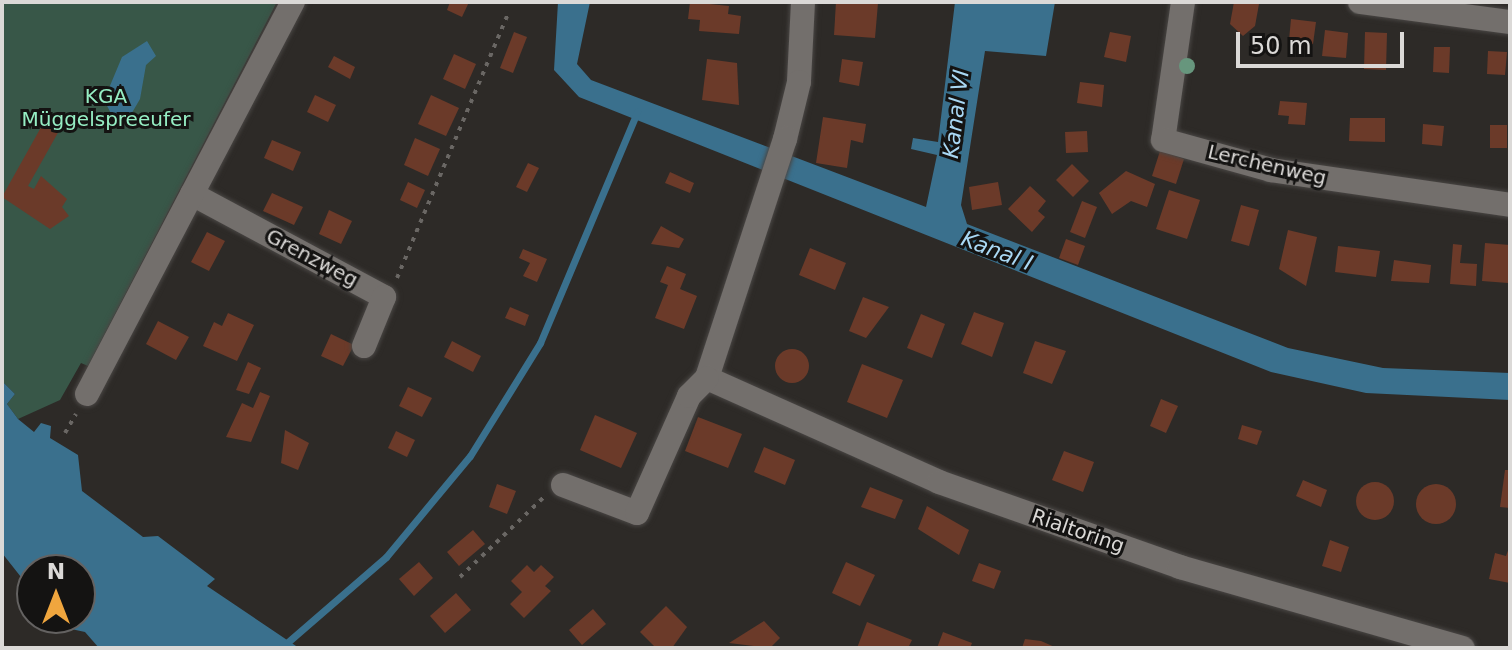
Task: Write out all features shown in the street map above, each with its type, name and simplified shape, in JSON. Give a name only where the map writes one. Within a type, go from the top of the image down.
[{"type":"street","points":[[84,399],[293,2]]},
{"type":"street","points":[[563,485],[637,513],[689,396],[707,378],[785,139],[799,82],[803,2]]},
{"type":"street","name":"Lerchenweg","points":[[1183,2],[1163,140],[1271,170],[1510,205]]},
{"type":"street","points":[[1360,2],[1510,22]]},
{"type":"street","name":"Grenzweg","points":[[192,194],[384,297]]},
{"type":"street","points":[[364,346],[384,297]]},
{"type":"street","name":"Rialtoring","points":[[707,378],[939,482],[1180,567],[1463,648]]},
{"type":"path","points":[[384,297],[459,125],[470,119],[508,14]]},
{"type":"path","points":[[65,433],[84,399]]},
{"type":"path","points":[[460,577],[563,485]]},
{"type":"green space","name":"KGA Müggelspreeufer","points":[[2,2],[277,2],[88,366],[81,363],[60,400],[18,419],[7,404],[15,394],[2,381]]},
{"type":"water","points":[[558,2],[590,2],[577,64],[591,80],[926,207],[937,155],[911,149],[913,138],[938,142],[955,2],[1055,2],[1046,56],[985,51],[961,205],[967,224],[1288,348],[1383,368],[1510,373],[1510,400],[1366,393],[1271,372],[579,97],[554,70]]},
{"type":"water","points":[[147,41],[156,56],[146,65],[140,99],[126,123],[117,125],[104,100],[122,57]]},
{"type":"water","points":[[2,381],[15,394],[7,404],[18,419],[34,432],[41,423],[51,426],[50,438],[78,455],[82,491],[143,537],[158,536],[215,579],[207,586],[299,648],[99,648],[87,634],[96,634],[96,554],[16,554],[16,571],[2,553]]},
{"type":"building","points":[[450,2],[469,2],[462,17],[447,10]]},
{"type":"building","points":[[690,2],[729,6],[728,14],[741,16],[739,34],[699,31],[700,20],[688,19]]},
{"type":"building","points":[[836,2],[878,3],[875,38],[834,35]]},
{"type":"building","points":[[1234,2],[1259,4],[1255,26],[1243,36],[1230,24]]},
{"type":"building","points":[[1291,19],[1316,22],[1313,44],[1289,40]]},
{"type":"building","points":[[1325,30],[1348,33],[1346,58],[1322,56]]},
{"type":"building","points":[[514,32],[527,37],[513,73],[500,68]]},
{"type":"building","points":[[1110,32],[1131,36],[1126,62],[1104,57]]},
{"type":"building","points":[[1365,32],[1387,33],[1386,70],[1364,69]]},
{"type":"building","points":[[1434,47],[1450,47],[1449,73],[1433,72]]},
{"type":"building","points":[[1488,51],[1507,52],[1505,75],[1487,74]]},
{"type":"building","points":[[454,54],[476,64],[465,89],[443,79]]},
{"type":"building","points":[[334,56],[355,67],[350,79],[328,67]]},
{"type":"building","points":[[707,59],[737,63],[739,105],[702,100]]},
{"type":"building","points":[[842,59],[863,62],[859,86],[839,82]]},
{"type":"building","points":[[1080,82],[1104,85],[1102,107],[1077,103]]},
{"type":"building","points":[[315,95],[336,105],[328,122],[307,112]]},
{"type":"building","points":[[431,95],[459,108],[446,136],[418,124]]},
{"type":"building","points":[[1280,101],[1307,103],[1305,125],[1288,124],[1289,116],[1278,115]]},
{"type":"building","points":[[49,113],[64,122],[28,186],[34,189],[41,176],[67,199],[62,207],[69,216],[50,229],[2,197]]},
{"type":"building","points":[[823,117],[866,124],[863,143],[851,140],[847,168],[816,163]]},
{"type":"building","points":[[1350,118],[1385,118],[1385,142],[1349,141]]},
{"type":"building","points":[[1423,124],[1444,126],[1442,146],[1422,144]]},
{"type":"building","points":[[1490,125],[1507,125],[1507,148],[1490,148]]},
{"type":"building","points":[[1087,131],[1088,152],[1066,153],[1065,132]]},
{"type":"building","points":[[415,138],[440,149],[428,176],[404,165]]},
{"type":"building","points":[[272,140],[301,152],[293,171],[264,158]]},
{"type":"building","points":[[1160,151],[1184,159],[1176,184],[1152,176]]},
{"type":"building","points":[[528,163],[539,168],[527,192],[516,187]]},
{"type":"building","points":[[1072,164],[1089,181],[1073,197],[1056,180]]},
{"type":"building","points":[[1126,171],[1155,184],[1147,207],[1131,201],[1112,214],[1099,193]]},
{"type":"building","points":[[670,172],[694,183],[690,193],[665,183]]},
{"type":"building","points":[[408,182],[425,190],[417,208],[400,200]]},
{"type":"building","points":[[998,182],[1002,205],[972,210],[969,187]]},
{"type":"building","points":[[1030,186],[1046,201],[1038,211],[1045,217],[1032,232],[1008,209]]},
{"type":"building","points":[[1169,190],[1200,200],[1187,239],[1156,229]]},
{"type":"building","points":[[272,193],[303,207],[294,225],[263,211]]},
{"type":"building","points":[[1082,201],[1097,207],[1085,238],[1070,232]]},
{"type":"building","points":[[1241,205],[1259,210],[1249,246],[1231,241]]},
{"type":"building","points":[[329,210],[352,221],[341,244],[319,234]]},
{"type":"building","points":[[661,226],[684,239],[679,248],[651,244]]},
{"type":"building","points":[[1288,230],[1317,237],[1306,286],[1279,269]]},
{"type":"building","points":[[207,232],[225,241],[209,271],[191,262]]},
{"type":"building","points":[[1066,239],[1085,246],[1078,265],[1059,258]]},
{"type":"building","points":[[1485,243],[1510,245],[1508,283],[1482,281]]},
{"type":"building","points":[[1453,244],[1462,245],[1460,263],[1477,264],[1476,286],[1450,284]]},
{"type":"building","points":[[1338,246],[1380,251],[1376,277],[1335,272]]},
{"type":"building","points":[[810,248],[846,263],[835,290],[799,275]]},
{"type":"building","points":[[523,249],[547,259],[537,282],[523,276],[530,263],[519,258]]},
{"type":"building","points":[[1394,260],[1431,265],[1429,283],[1391,281]]},
{"type":"building","points":[[667,266],[686,274],[680,289],[697,296],[684,329],[655,318],[668,285],[660,282]]},
{"type":"building","points":[[863,297],[889,307],[866,338],[849,331]]},
{"type":"building","points":[[510,307],[529,315],[525,326],[505,318]]},
{"type":"building","points":[[974,312],[1004,323],[992,357],[961,344]]},
{"type":"building","points":[[228,313],[254,325],[237,361],[203,346],[214,322],[222,326]]},
{"type":"building","points":[[921,314],[945,324],[932,358],[907,348]]},
{"type":"building","points":[[158,321],[189,337],[176,360],[146,344]]},
{"type":"building","points":[[331,334],[354,345],[343,366],[321,356]]},
{"type":"building","points":[[452,341],[481,356],[473,372],[444,357]]},
{"type":"building","points":[[1035,341],[1066,351],[1052,384],[1023,373]]},
{"type":"building","points":[[792,349],[804,354],[809,366],[804,378],[792,383],[780,378],[775,366],[780,354]]},
{"type":"building","points":[[248,362],[261,368],[249,394],[236,390]]},
{"type":"building","points":[[862,364],[903,380],[887,418],[847,402]]},
{"type":"building","points":[[408,387],[432,398],[422,417],[399,406]]},
{"type":"building","points":[[260,392],[270,396],[251,442],[226,437],[242,403],[253,408]]},
{"type":"building","points":[[1161,399],[1178,406],[1166,433],[1150,426]]},
{"type":"building","points":[[595,415],[637,433],[621,468],[580,450]]},
{"type":"building","points":[[698,417],[742,434],[728,468],[685,451]]},
{"type":"building","points":[[1242,425],[1262,431],[1257,445],[1238,439]]},
{"type":"building","points":[[285,430],[309,443],[298,470],[281,463]]},
{"type":"building","points":[[396,431],[415,440],[407,457],[388,448]]},
{"type":"building","points":[[764,447],[795,460],[785,485],[754,472]]},
{"type":"building","points":[[1064,451],[1094,462],[1083,492],[1052,480]]},
{"type":"building","points":[[1505,470],[1510,470],[1510,508],[1500,507]]},
{"type":"building","points":[[1303,480],[1327,490],[1321,507],[1296,496]]},
{"type":"building","points":[[1375,482],[1389,487],[1394,501],[1389,515],[1375,520],[1361,515],[1356,501],[1361,487]]},
{"type":"building","points":[[497,484],[516,491],[507,514],[489,507]]},
{"type":"building","points":[[1436,484],[1450,490],[1456,504],[1450,518],[1436,524],[1422,518],[1416,504],[1422,490]]},
{"type":"building","points":[[870,487],[903,500],[895,519],[861,507]]},
{"type":"building","points":[[927,506],[969,530],[959,555],[918,529]]},
{"type":"building","points":[[473,530],[485,544],[459,566],[447,552]]},
{"type":"building","points":[[1330,540],[1349,547],[1341,572],[1322,566]]},
{"type":"building","points":[[1510,545],[1510,583],[1489,579],[1495,553],[1506,556]]},
{"type":"building","points":[[419,562],[433,578],[414,596],[399,579]]},
{"type":"building","points":[[846,562],[875,575],[860,606],[832,593]]},
{"type":"building","points":[[979,563],[1001,571],[994,589],[972,581]]},
{"type":"building","points":[[527,565],[534,572],[541,565],[554,577],[545,586],[551,591],[524,618],[510,604],[522,592],[511,581]]},
{"type":"building","points":[[456,593],[471,610],[445,633],[430,616]]},
{"type":"building","points":[[666,606],[687,627],[672,648],[656,648],[640,632]]},
{"type":"building","points":[[593,609],[606,624],[582,645],[569,630]]},
{"type":"building","points":[[764,621],[780,638],[770,648],[729,643]]},
{"type":"building","points":[[867,622],[912,640],[908,648],[857,648]]},
{"type":"building","points":[[943,632],[972,643],[970,648],[937,648]]},
{"type":"building","points":[[1025,639],[1041,641],[1057,648],[1022,648]]},
{"type":"waterway","points":[[281,648],[386,557],[470,456],[540,343],[637,112]]},
{"type":"water label","name":"Kanal VI","points":[[956,114]]},
{"type":"water label","name":"Kanal I","points":[[997,251]]}]
